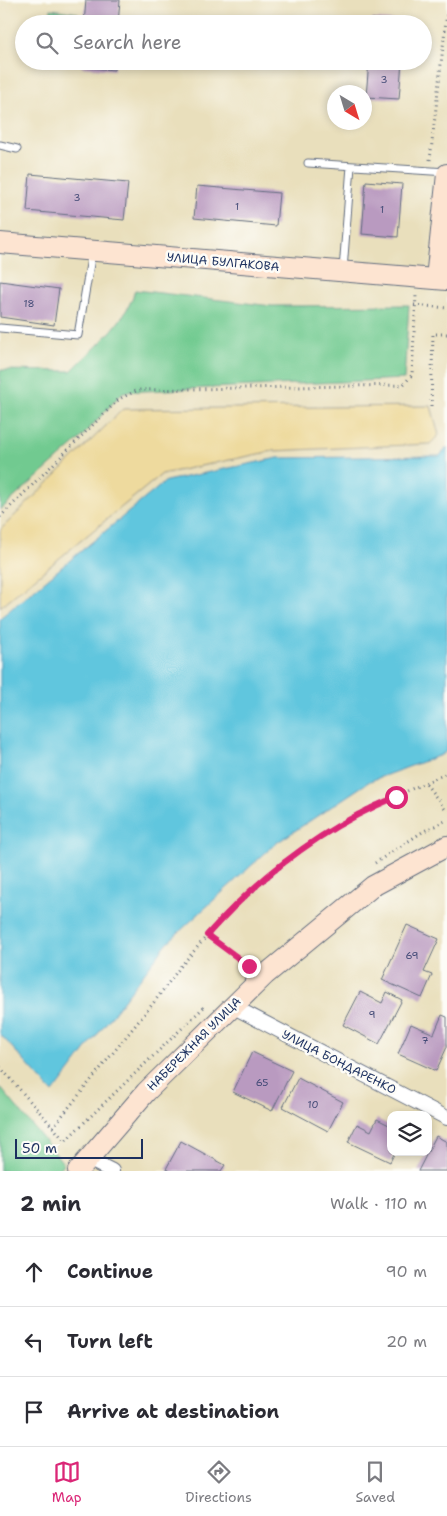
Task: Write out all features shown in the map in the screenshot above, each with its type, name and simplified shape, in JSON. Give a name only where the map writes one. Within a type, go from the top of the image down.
[{"type":"street","points":[[433,279],[441,172]]},
{"type":"street","name":"УЛИЦА БУЛГАКОВА","points":[[0,243],[433,279]]},
{"type":"street","name":"НАБЕРЕЖНАЯ УЛИЦА","points":[[83,1165],[146,1092],[265,975],[373,886],[447,846]]},
{"type":"street","name":"УЛИЦА БОНДАРЕНКО","points":[[232,1006],[447,1118]]},
{"type":"street","points":[[83,1165],[112,1171]]},
{"type":"lane","points":[[0,145],[17,150]]},
{"type":"lane","points":[[308,163],[441,172]]},
{"type":"lane","points":[[343,272],[351,166]]},
{"type":"lane","points":[[0,328],[78,335],[92,252]]},
{"type":"path","points":[[441,172],[447,12]]},
{"type":"path","points":[[0,517],[120,399],[138,390],[403,385],[412,375],[414,305],[433,279]]},
{"type":"path","points":[[414,305],[447,308]]},
{"type":"path","points":[[432,406],[433,334],[447,334]]},
{"type":"path","points":[[52,1127],[226,914],[300,850],[365,810],[447,773]]},
{"type":"path","points":[[426,784],[447,812]]},
{"type":"path","points":[[368,868],[416,836],[447,820]]},
{"type":"path","points":[[207,935],[249,966]]},
{"type":"path","points":[[243,971],[255,960]]},
{"type":"path","points":[[0,1067],[65,1141],[209,1002]]},
{"type":"green space","points":[[51,9],[78,13],[78,15],[51,15]]},
{"type":"green space","points":[[135,290],[272,306],[409,305],[404,379],[123,392],[77,442],[0,510],[0,370],[71,371],[117,324],[131,302]]},
{"type":"green space","points":[[0,1087],[64,1164],[58,1171],[0,1171]]},
{"type":"sand","points":[[431,406],[439,435],[430,444],[273,451],[162,474],[0,607],[0,530],[123,409]]},
{"type":"water","points":[[447,447],[447,751],[441,755],[370,781],[275,844],[167,943],[53,1093],[0,1034],[0,618],[166,481],[278,458],[440,456]]},
{"type":"building","points":[[86,0],[120,0],[119,15],[85,15]]},
{"type":"building","points":[[368,70],[401,70],[399,99],[372,97],[372,85],[367,85]]},
{"type":"building","points":[[30,174],[128,183],[124,220],[27,211]]},
{"type":"building","points":[[366,181],[402,184],[398,237],[362,234]]},
{"type":"building","points":[[197,186],[279,193],[276,226],[194,218]]},
{"type":"building","points":[[0,281],[59,289],[54,325],[0,317]]},
{"type":"building","points":[[407,925],[439,939],[424,972],[432,975],[422,998],[382,980]]},
{"type":"building","points":[[360,992],[382,1003],[387,992],[402,1000],[379,1044],[343,1025]]},
{"type":"building","points":[[442,1015],[447,1017],[447,1047],[436,1071],[398,1054],[411,1024],[434,1034]]},
{"type":"building","points":[[252,1052],[292,1071],[272,1111],[233,1092]]},
{"type":"building","points":[[298,1078],[343,1102],[328,1131],[283,1107]]},
{"type":"building","points":[[377,1119],[387,1124],[387,1156],[393,1156],[390,1162],[348,1142],[357,1124],[371,1131]]},
{"type":"building","points":[[436,1136],[447,1142],[447,1171],[418,1171],[426,1156],[432,1156],[432,1144]]},
{"type":"building","points":[[181,1141],[225,1165],[221,1171],[170,1171],[166,1169]]},
{"type":"route","points":[[249,966],[207,935],[226,914],[300,850],[365,810],[396,797]]}]
